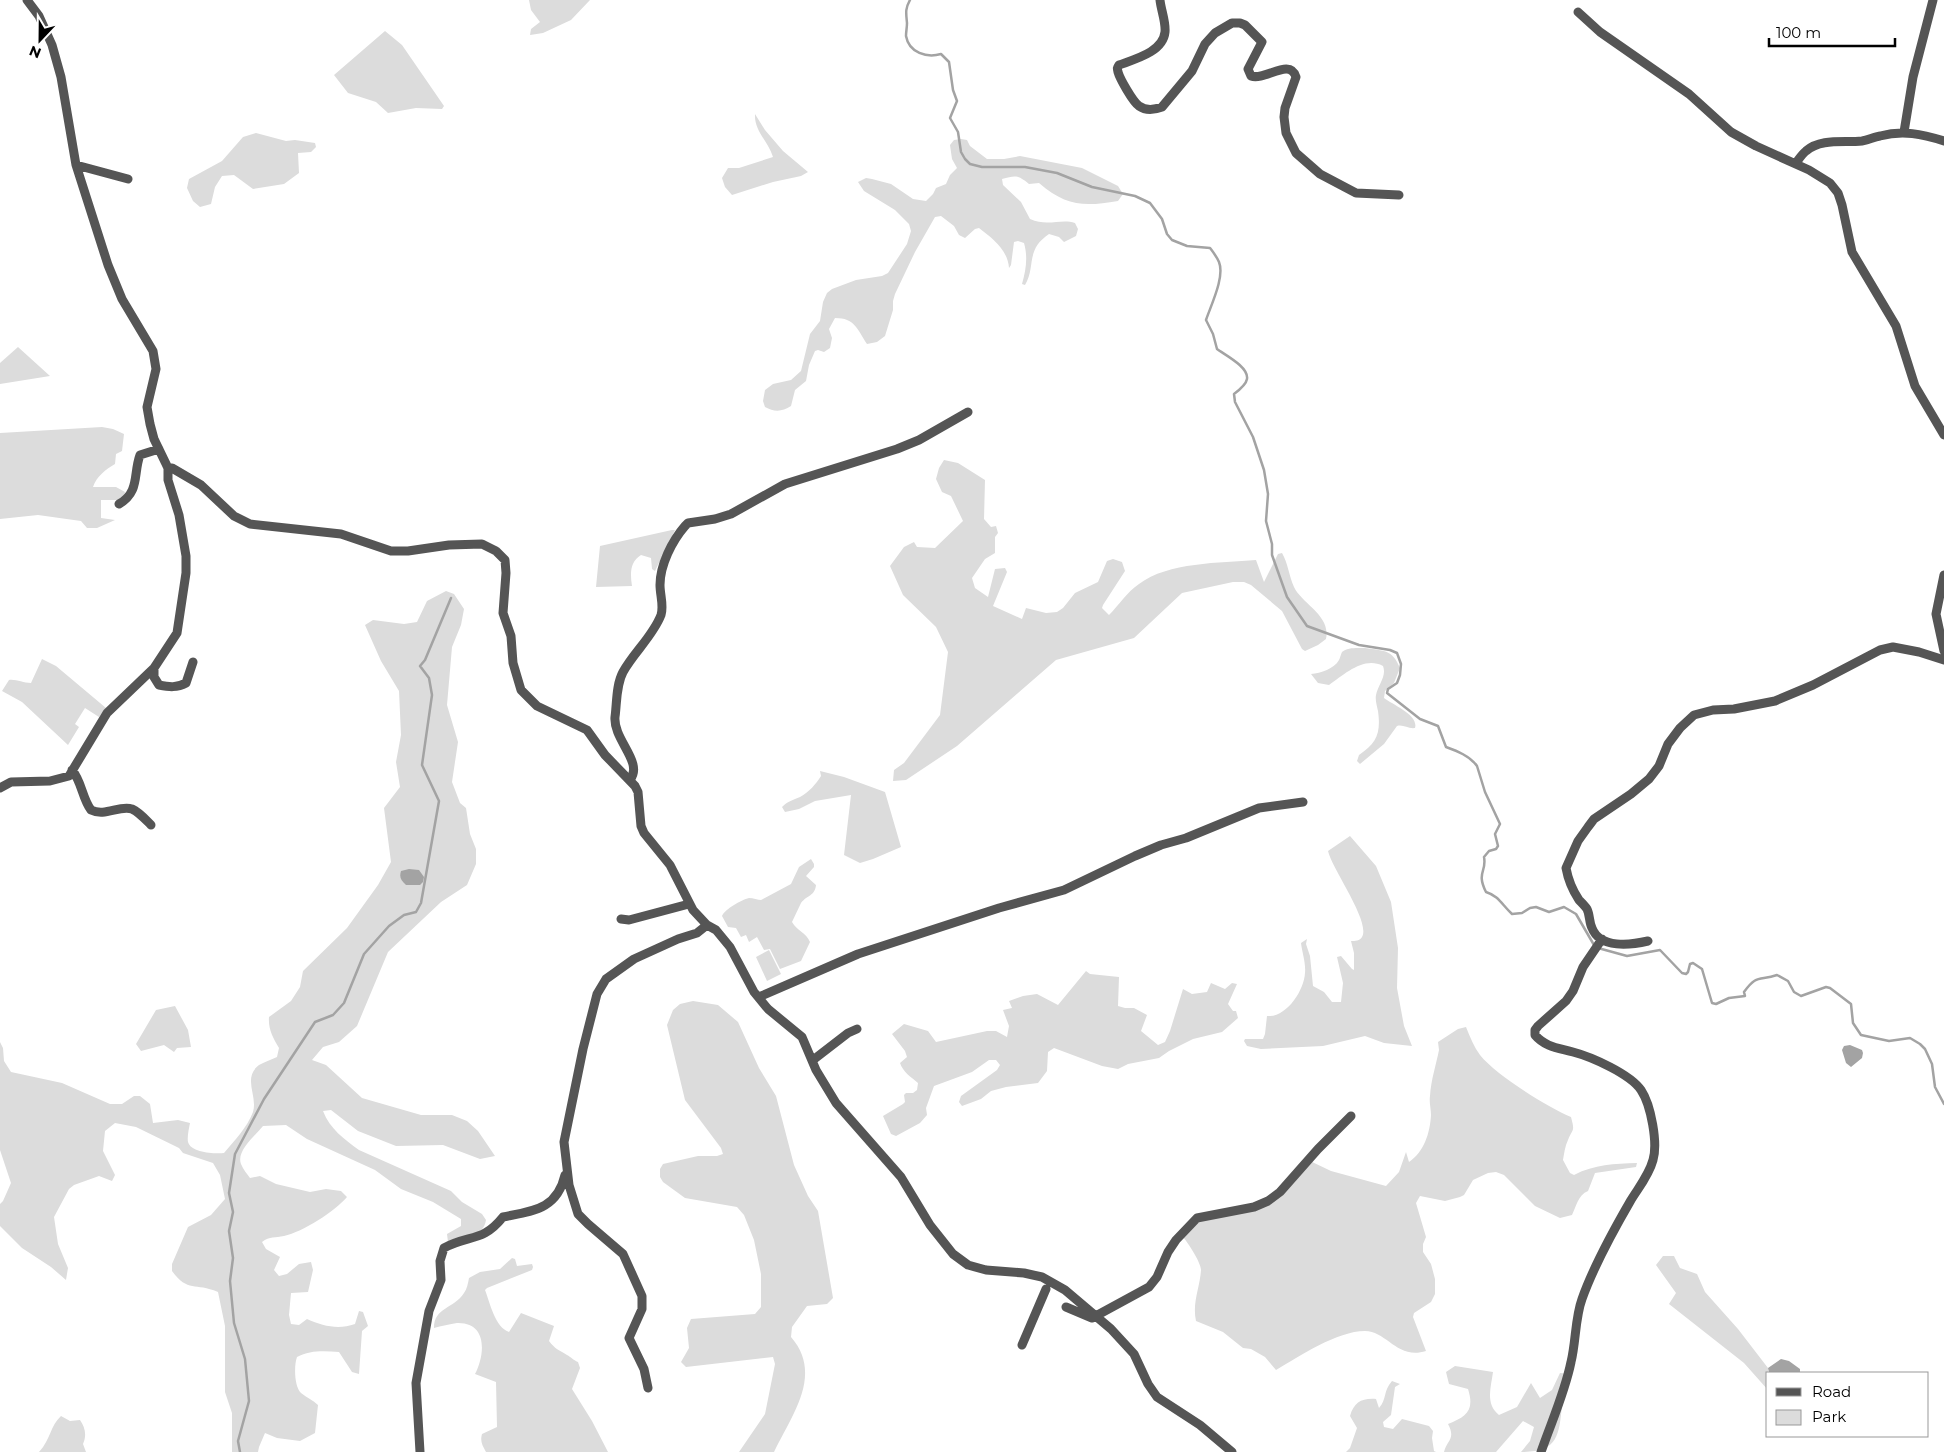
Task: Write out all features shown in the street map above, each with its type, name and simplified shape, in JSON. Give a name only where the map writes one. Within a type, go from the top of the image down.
[{"type":"street","points":[[0,788],[11,782],[60,779],[68,776],[107,713],[154,668],[177,633],[186,573],[186,556],[179,515],[168,480],[168,468],[150,424],[147,407],[156,369],[153,351],[122,299],[108,265],[76,165],[63,85],[57,61],[52,45],[38,16],[27,0]]},
{"type":"street","points":[[1160,0],[1165,32],[1159,46],[1119,65],[1117,71],[1137,104],[1148,109],[1162,107],[1192,71],[1205,44],[1210,38],[1232,23],[1240,23],[1245,25],[1262,42],[1249,64],[1248,71],[1252,76],[1259,78],[1286,68],[1291,69],[1295,74],[1296,77],[1285,108],[1284,125],[1289,141],[1300,158],[1331,181],[1356,193],[1399,194]]},
{"type":"street","points":[[1904,132],[1914,77],[1933,0]]},
{"type":"street","points":[[1578,12],[1600,32],[1689,94],[1731,132],[1756,146],[1796,163],[1830,183],[1838,193],[1846,219],[1852,252],[1896,326],[1915,386],[1944,435]]},
{"type":"street","points":[[1796,163],[1806,150],[1823,143],[1862,141],[1881,135],[1904,132],[1944,141]]},
{"type":"street","points":[[76,165],[128,179]]},
{"type":"street","points":[[630,780],[634,772],[632,758],[620,741],[615,726],[620,681],[630,661],[660,617],[662,612],[660,585],[664,564],[685,526],[688,523],[715,519],[731,514],[785,484],[897,449],[919,440],[968,412]]},
{"type":"street","points":[[119,504],[128,499],[132,493],[140,455],[159,449]]},
{"type":"street","points":[[168,468],[172,468],[201,486],[234,516],[250,524],[341,534],[391,551],[408,551],[449,545],[482,544],[496,550],[505,560],[503,613],[511,636],[512,663],[521,690],[536,706],[587,730],[605,755],[630,780],[638,792],[641,826],[644,833],[670,865],[689,904],[707,925],[716,930],[730,947],[768,1009],[802,1037],[836,1103],[901,1176],[930,1225],[960,1260],[986,1270],[1024,1273],[1042,1277],[1065,1290],[1097,1316],[1134,1354],[1148,1384],[1157,1397],[1200,1425],[1232,1452]]},
{"type":"street","points":[[1944,575],[1936,614],[1944,651]]},
{"type":"street","points":[[1598,945],[1588,910],[1578,899],[1570,882],[1566,868],[1567,863],[1578,841],[1594,819],[1631,794],[1649,778],[1659,766],[1668,744],[1688,719],[1694,715],[1713,710],[1734,709],[1775,701],[1813,685],[1880,650],[1893,647],[1919,652],[1944,660]]},
{"type":"street","points":[[154,668],[154,677],[159,685],[181,686],[186,683],[193,662]]},
{"type":"street","points":[[72,770],[79,780],[91,810],[103,813],[130,808],[151,825]]},
{"type":"street","points":[[759,997],[858,954],[999,908],[1064,890],[1161,845],[1186,838],[1259,808],[1302,802]]},
{"type":"street","points":[[621,919],[628,920],[689,904]]},
{"type":"street","points":[[648,1388],[644,1369],[629,1338],[642,1309],[642,1296],[623,1254],[578,1214],[569,1185],[564,1142],[583,1049],[600,988],[606,979],[634,959],[678,939],[697,933],[707,925]]},
{"type":"street","points":[[1598,945],[1648,941]]},
{"type":"street","points":[[1541,1452],[1571,1364],[1582,1300],[1612,1234],[1646,1177],[1654,1158],[1652,1121],[1646,1100],[1637,1085],[1615,1070],[1582,1055],[1548,1045],[1536,1035],[1535,1030],[1538,1026],[1570,996],[1583,967],[1598,945]]},
{"type":"street","points":[[813,1060],[848,1032],[857,1028]]},
{"type":"street","points":[[1066,1308],[1092,1318],[1149,1287],[1157,1277],[1168,1252],[1176,1240],[1197,1218],[1242,1211],[1268,1201],[1292,1180],[1318,1149],[1352,1116]]},
{"type":"street","points":[[420,1452],[416,1383],[429,1310],[441,1280],[439,1268],[444,1248],[485,1234],[492,1230],[503,1217],[530,1212],[549,1202],[562,1187],[567,1162]]},
{"type":"street","points":[[1022,1345],[1046,1289]]},
{"type":"green space","points":[[529,0],[590,0],[571,20],[543,33],[530,35],[531,29],[540,22],[531,10]]},
{"type":"green space","points":[[385,31],[402,45],[444,106],[442,109],[416,108],[388,113],[376,102],[348,93],[334,75]]},
{"type":"green space","points":[[755,114],[765,130],[783,151],[808,172],[801,176],[773,182],[732,195],[725,187],[722,178],[728,168],[739,168],[773,157],[759,131]]},
{"type":"green space","points":[[256,133],[286,141],[295,140],[315,143],[316,147],[311,152],[298,153],[299,173],[284,184],[253,189],[234,175],[222,176],[215,187],[211,204],[200,207],[193,201],[187,188],[189,179],[222,161],[243,137]]},
{"type":"green space","points":[[954,140],[967,140],[970,146],[987,159],[1004,159],[1020,156],[1082,168],[1118,186],[1123,194],[1118,201],[1095,204],[1076,203],[1058,196],[1039,183],[1029,184],[1017,177],[1002,179],[1003,185],[1021,202],[1030,219],[1043,222],[1065,221],[1075,223],[1078,229],[1076,236],[1064,242],[1059,237],[1049,234],[1042,240],[1034,252],[1025,285],[1022,284],[1026,264],[1024,243],[1014,242],[1009,268],[1006,256],[1002,250],[994,240],[979,228],[975,229],[965,238],[959,235],[954,226],[941,216],[935,217],[915,252],[895,294],[893,310],[885,336],[877,342],[867,344],[855,325],[847,320],[835,318],[829,329],[832,338],[830,348],[824,352],[815,351],[809,365],[806,381],[795,390],[791,406],[778,411],[765,407],[763,401],[765,390],[773,384],[791,380],[801,371],[810,334],[820,321],[823,302],[827,293],[832,289],[856,280],[882,276],[888,273],[907,244],[911,231],[909,224],[895,210],[864,191],[858,182],[866,178],[891,184],[913,199],[926,201],[936,188],[946,184],[950,175],[957,168],[952,159],[950,145]]},
{"type":"green space","points":[[18,347],[50,376],[0,384],[0,363]]},
{"type":"green space","points":[[102,427],[124,434],[122,451],[116,454],[115,464],[102,474],[93,487],[116,487],[125,492],[123,498],[119,500],[101,500],[101,518],[115,520],[97,528],[87,528],[81,521],[38,515],[0,519],[0,433]]},
{"type":"green space","points":[[944,460],[958,463],[985,480],[984,519],[991,527],[996,526],[998,533],[995,537],[995,553],[985,559],[972,578],[975,588],[988,597],[995,569],[1005,568],[1007,572],[993,606],[1022,619],[1026,608],[1046,613],[1057,612],[1063,608],[1075,593],[1098,582],[1107,561],[1113,559],[1122,562],[1125,571],[1103,605],[1102,608],[1109,615],[1135,587],[1164,571],[1211,563],[1256,560],[1264,582],[1278,554],[1282,553],[1294,587],[1324,623],[1326,639],[1305,651],[1302,649],[1282,611],[1251,585],[1244,582],[1233,582],[1182,593],[1134,638],[1056,660],[957,746],[906,780],[893,781],[894,770],[904,763],[940,715],[948,652],[936,627],[903,595],[890,566],[904,547],[914,542],[917,547],[935,548],[963,521],[951,496],[942,492],[936,479],[939,468]]},
{"type":"green space","points":[[675,530],[655,571],[652,569],[651,558],[641,555],[633,564],[632,586],[596,587],[600,546]]},
{"type":"green space","points":[[446,591],[454,594],[464,609],[461,625],[452,647],[447,705],[458,742],[452,782],[460,803],[466,808],[470,834],[476,849],[476,864],[467,885],[441,902],[388,952],[357,1026],[339,1042],[323,1047],[312,1060],[326,1065],[362,1098],[421,1115],[452,1115],[467,1121],[478,1131],[495,1156],[480,1159],[443,1145],[396,1146],[358,1131],[331,1110],[323,1111],[343,1138],[359,1150],[451,1191],[462,1202],[482,1214],[486,1220],[484,1226],[477,1234],[448,1242],[447,1234],[461,1226],[461,1219],[433,1202],[401,1189],[375,1170],[307,1139],[286,1125],[263,1126],[241,1154],[241,1164],[250,1178],[260,1176],[276,1184],[310,1192],[326,1189],[341,1191],[347,1197],[309,1226],[292,1234],[270,1238],[262,1242],[266,1249],[280,1257],[274,1270],[279,1276],[287,1274],[299,1264],[311,1262],[313,1270],[308,1292],[291,1293],[289,1315],[291,1324],[299,1325],[307,1319],[331,1326],[349,1326],[355,1324],[359,1311],[363,1312],[368,1326],[362,1331],[359,1374],[352,1372],[339,1352],[312,1352],[297,1357],[295,1375],[297,1386],[301,1393],[318,1405],[315,1433],[300,1441],[277,1438],[265,1433],[258,1452],[232,1452],[232,1413],[225,1392],[225,1326],[218,1292],[188,1285],[172,1271],[172,1264],[188,1227],[211,1215],[225,1199],[220,1175],[213,1163],[183,1153],[179,1148],[136,1127],[115,1123],[105,1131],[103,1151],[115,1175],[112,1181],[99,1176],[74,1185],[69,1189],[54,1217],[58,1244],[68,1268],[66,1280],[51,1267],[22,1248],[0,1226],[0,1204],[11,1183],[0,1150],[0,1042],[3,1048],[4,1061],[11,1072],[62,1083],[110,1104],[122,1104],[134,1096],[140,1096],[150,1104],[153,1123],[178,1120],[190,1123],[188,1142],[190,1146],[198,1151],[224,1153],[244,1129],[253,1112],[254,1100],[251,1081],[254,1070],[259,1065],[277,1057],[279,1048],[270,1029],[269,1017],[291,1001],[300,987],[303,971],[347,928],[378,885],[391,862],[384,808],[400,787],[396,762],[401,735],[399,691],[381,661],[365,625],[373,620],[404,624],[417,622],[427,601]]},
{"type":"green space","points":[[1365,648],[1387,652],[1394,657],[1400,668],[1394,683],[1385,691],[1384,698],[1409,715],[1415,723],[1415,728],[1397,726],[1384,744],[1360,764],[1357,761],[1359,755],[1374,742],[1378,731],[1379,719],[1376,697],[1384,673],[1383,666],[1376,663],[1362,665],[1329,685],[1318,683],[1311,674],[1323,672],[1334,666],[1344,650]]},
{"type":"green space","points":[[42,659],[56,666],[106,708],[99,717],[85,708],[75,724],[79,727],[68,745],[22,702],[2,691],[9,680],[31,683]]},
{"type":"green space","points":[[820,771],[844,777],[885,792],[901,847],[860,863],[844,855],[851,795],[815,801],[799,809],[785,812],[782,807],[803,795],[815,785],[821,776]]},
{"type":"green space","points":[[1350,836],[1376,866],[1391,902],[1398,948],[1397,988],[1404,1026],[1412,1046],[1384,1043],[1365,1036],[1323,1046],[1261,1049],[1247,1046],[1244,1041],[1245,1039],[1263,1039],[1267,1016],[1281,1013],[1298,995],[1305,973],[1301,943],[1307,939],[1306,944],[1310,956],[1313,986],[1324,992],[1332,1002],[1341,1002],[1343,983],[1337,957],[1341,956],[1354,970],[1354,953],[1351,941],[1361,938],[1363,930],[1356,908],[1328,851]]},
{"type":"green space","points":[[811,859],[814,867],[806,876],[816,885],[815,889],[803,900],[792,922],[810,942],[801,961],[780,969],[770,949],[764,950],[757,937],[749,942],[746,935],[741,937],[736,928],[728,927],[722,916],[730,908],[742,901],[749,898],[761,900],[791,884],[799,867]]},
{"type":"green space","points":[[769,950],[781,974],[767,981],[756,957]]},
{"type":"green space","points":[[1086,971],[1090,974],[1119,977],[1118,1006],[1134,1008],[1147,1015],[1141,1031],[1158,1045],[1165,1042],[1170,1031],[1183,989],[1192,994],[1207,992],[1211,983],[1225,989],[1232,983],[1237,984],[1228,1004],[1233,1011],[1236,1011],[1238,1018],[1222,1032],[1193,1039],[1159,1058],[1128,1064],[1118,1069],[1102,1066],[1054,1048],[1048,1052],[1047,1071],[1038,1083],[991,1091],[981,1099],[962,1106],[959,1102],[961,1096],[997,1070],[1000,1065],[996,1060],[989,1060],[972,1072],[934,1086],[926,1108],[927,1115],[920,1123],[896,1136],[891,1134],[883,1116],[903,1104],[905,1102],[904,1095],[917,1090],[918,1083],[901,1066],[900,1063],[907,1057],[905,1051],[892,1034],[904,1024],[928,1031],[936,1042],[987,1031],[996,1031],[1007,1037],[1009,1026],[1003,1010],[1012,1008],[1009,1001],[1037,994],[1058,1005]]},
{"type":"green space","points":[[693,1001],[718,1005],[738,1022],[759,1068],[776,1096],[794,1165],[808,1196],[818,1211],[833,1298],[827,1304],[807,1306],[792,1327],[791,1337],[800,1351],[805,1366],[805,1381],[796,1410],[774,1452],[739,1452],[765,1414],[775,1364],[773,1357],[686,1367],[681,1362],[689,1348],[687,1328],[691,1319],[755,1314],[761,1307],[761,1274],[754,1240],[744,1215],[737,1207],[685,1198],[663,1182],[660,1177],[660,1169],[663,1164],[698,1156],[717,1156],[723,1154],[721,1148],[685,1100],[667,1025],[673,1010],[680,1004]]},
{"type":"green space","points":[[175,1006],[188,1030],[191,1047],[177,1048],[174,1052],[164,1045],[141,1051],[136,1044],[156,1010]]},
{"type":"green space","points":[[1466,1027],[1480,1055],[1498,1072],[1536,1098],[1571,1117],[1573,1130],[1566,1145],[1563,1160],[1570,1173],[1574,1175],[1582,1171],[1612,1164],[1637,1163],[1636,1167],[1595,1173],[1588,1191],[1580,1198],[1572,1215],[1560,1218],[1535,1206],[1504,1175],[1496,1172],[1488,1173],[1473,1180],[1464,1195],[1460,1197],[1445,1201],[1420,1196],[1416,1203],[1426,1237],[1423,1244],[1423,1252],[1431,1264],[1435,1279],[1435,1294],[1431,1302],[1414,1313],[1413,1317],[1426,1351],[1407,1352],[1373,1332],[1354,1332],[1319,1345],[1276,1370],[1265,1357],[1251,1349],[1243,1348],[1223,1332],[1196,1321],[1195,1308],[1201,1270],[1193,1251],[1180,1234],[1196,1215],[1243,1208],[1268,1197],[1308,1160],[1331,1171],[1386,1186],[1399,1172],[1406,1152],[1409,1162],[1419,1153],[1428,1135],[1431,1115],[1432,1078],[1439,1050],[1438,1042],[1458,1029]]},
{"type":"green space","points":[[1663,1256],[1674,1256],[1680,1268],[1697,1274],[1705,1292],[1738,1329],[1768,1368],[1768,1372],[1766,1372],[1766,1388],[1744,1363],[1669,1304],[1676,1293],[1656,1265]]},
{"type":"green space","points":[[512,1258],[515,1259],[517,1266],[532,1264],[533,1267],[532,1270],[485,1290],[494,1314],[500,1325],[509,1332],[521,1313],[554,1326],[549,1341],[557,1349],[578,1362],[580,1368],[572,1389],[608,1452],[486,1452],[483,1447],[481,1441],[482,1434],[497,1427],[496,1382],[475,1374],[482,1349],[479,1334],[467,1324],[457,1323],[434,1328],[435,1321],[441,1312],[464,1293],[469,1278],[480,1272],[500,1269]]},
{"type":"green space","points":[[1455,1366],[1493,1372],[1490,1401],[1499,1415],[1517,1407],[1531,1383],[1540,1398],[1552,1390],[1560,1373],[1570,1374],[1563,1397],[1560,1425],[1554,1440],[1543,1449],[1521,1452],[1530,1441],[1534,1427],[1523,1421],[1496,1452],[1444,1452],[1451,1436],[1448,1424],[1464,1416],[1470,1403],[1468,1389],[1449,1384],[1446,1372]]},
{"type":"green space","points":[[1392,1381],[1400,1384],[1395,1387],[1391,1415],[1383,1422],[1384,1427],[1393,1429],[1402,1419],[1429,1426],[1433,1431],[1432,1438],[1434,1451],[1436,1452],[1346,1452],[1350,1448],[1357,1428],[1350,1416],[1354,1407],[1363,1400],[1376,1399],[1379,1408]]},
{"type":"green space","points":[[61,1416],[70,1421],[80,1420],[85,1431],[83,1444],[86,1452],[39,1452]]},
{"type":"shaded area","points":[[409,869],[419,870],[424,877],[420,885],[406,885],[402,880],[401,871]]},
{"type":"shaded area","points":[[1850,1045],[1862,1050],[1863,1053],[1862,1058],[1851,1067],[1846,1063],[1842,1050],[1844,1046]]},
{"type":"shaded area","points":[[1781,1359],[1789,1361],[1800,1369],[1800,1372],[1769,1372],[1768,1368]]},
{"type":"waterway","points":[[910,0],[906,11],[906,36],[908,42],[919,53],[925,55],[941,54],[949,62],[953,90],[957,101],[950,118],[958,132],[961,152],[970,164],[982,167],[1025,167],[1057,173],[1092,187],[1135,196],[1150,203],[1162,219],[1167,234],[1172,240],[1187,246],[1210,248],[1214,253],[1219,262],[1220,275],[1217,291],[1206,320],[1213,334],[1217,349],[1231,358],[1247,375],[1242,388],[1234,394],[1235,402],[1253,437],[1264,470],[1268,494],[1266,521],[1272,544],[1272,555],[1287,597],[1307,626],[1359,645],[1397,653],[1401,664],[1400,675],[1397,683],[1388,689],[1387,693],[1420,719],[1438,726],[1446,747],[1459,752],[1477,766],[1485,792],[1500,824],[1495,834],[1498,846],[1496,849],[1489,851],[1484,857],[1482,880],[1486,892],[1497,898],[1512,914],[1522,913],[1536,907],[1549,912],[1564,907],[1576,914],[1594,945]]},
{"type":"waterway","points":[[240,1452],[238,1441],[249,1401],[245,1359],[234,1323],[230,1281],[233,1258],[229,1231],[233,1212],[229,1193],[235,1154],[264,1099],[315,1022],[333,1015],[344,1003],[364,954],[389,926],[404,915],[416,912],[421,903],[439,801],[422,765],[432,695],[429,678],[420,666],[425,660],[451,598]]},
{"type":"waterway","points":[[1598,948],[1627,956],[1660,950],[1682,973],[1686,974],[1690,964],[1693,963],[1702,969],[1712,1003],[1716,1004],[1729,998],[1745,996],[1744,992],[1755,980],[1777,975],[1788,981],[1794,992],[1801,996],[1826,987],[1830,988],[1851,1004],[1853,1023],[1861,1035],[1889,1041],[1910,1038],[1925,1049],[1932,1064],[1935,1087],[1944,1104]]}]
